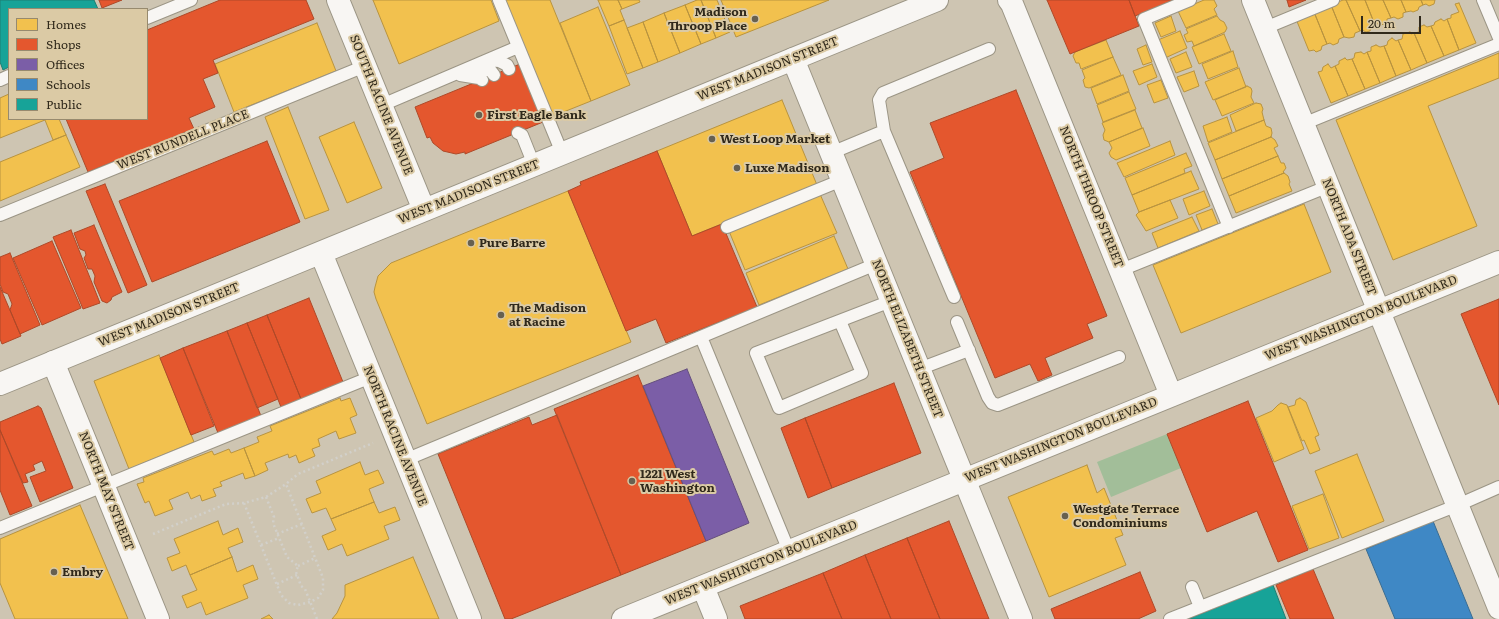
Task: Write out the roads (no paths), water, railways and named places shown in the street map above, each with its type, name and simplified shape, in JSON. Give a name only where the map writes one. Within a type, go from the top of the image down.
[{"type":"street","name":"SOUTH RACINE AVENUE","points":[[338,0],[424,210]]},
{"type":"street","name":"WEST MADISON STREET","points":[[0,384],[937,0]]},
{"type":"street","name":"NORTH THROOP STREET","points":[[1009,0],[1015,11],[1171,395]]},
{"type":"street","name":"NORTH ADA STREET","points":[[1253,0],[1499,608]]},
{"type":"street","name":"NORTH ELIZABETH STREET","points":[[793,59],[1021,619]]},
{"type":"street","name":"NORTH RACINE AVENUE","points":[[321,253],[470,619]]},
{"type":"street","name":"WEST WASHINGTON BOULEVARD","points":[[623,619],[1499,262]]},
{"type":"street","name":"NORTH MAY STREET","points":[[53,362],[158,619]]},
{"type":"street","points":[[703,587],[716,619]]},
{"type":"lane","points":[[148,18],[191,0]]},
{"type":"lane","points":[[499,0],[562,153]]},
{"type":"lane","points":[[1190,0],[1144,19],[1229,227]]},
{"type":"lane","points":[[1265,28],[1333,0]]},
{"type":"lane","points":[[1483,0],[1499,38]]},
{"type":"lane","points":[[1303,124],[1499,44]]},
{"type":"lane","points":[[382,105],[518,47]]},
{"type":"lane","points":[[954,297],[884,131],[879,100],[883,93],[989,49]]},
{"type":"lane","points":[[488,60],[499,61],[507,65],[509,69]]},
{"type":"lane","name":"WEST RUNDELL PLACE","points":[[0,215],[365,66]]},
{"type":"lane","points":[[466,69],[480,68],[491,71],[494,75]]},
{"type":"lane","points":[[454,74],[467,75],[482,80]]},
{"type":"lane","points":[[831,153],[884,131]]},
{"type":"lane","points":[[521,132],[534,165]]},
{"type":"lane","points":[[727,227],[842,180]]},
{"type":"lane","points":[[1121,270],[1329,186]]},
{"type":"lane","points":[[405,460],[876,264]]},
{"type":"lane","points":[[840,321],[862,373],[779,408],[756,353],[891,301]]},
{"type":"lane","points":[[957,322],[988,397],[992,402],[998,405],[1119,357]]},
{"type":"lane","points":[[702,337],[789,551]]},
{"type":"lane","points":[[919,369],[969,350]]},
{"type":"lane","points":[[0,528],[371,377]]},
{"type":"lane","points":[[1170,619],[1458,505],[1499,487]]},
{"type":"lane","points":[[1192,587],[1200,607]]},
{"type":"place","name":"Madison Throop Place","points":[[755,19]]},
{"type":"place","name":"First Eagle Bank","points":[[479,115]]},
{"type":"place","name":"West Loop Market","points":[[712,139]]},
{"type":"place","name":"Luxe Madison","points":[[737,168]]},
{"type":"place","name":"Pure Barre","points":[[471,243]]},
{"type":"place","name":"The Madison at Racine","points":[[501,315]]},
{"type":"place","name":"1221 West Washington","points":[[632,481]]},
{"type":"place","name":"Westgate Terrace Condominiums","points":[[1065,516]]},
{"type":"place","name":"Embry","points":[[54,572]]}]
